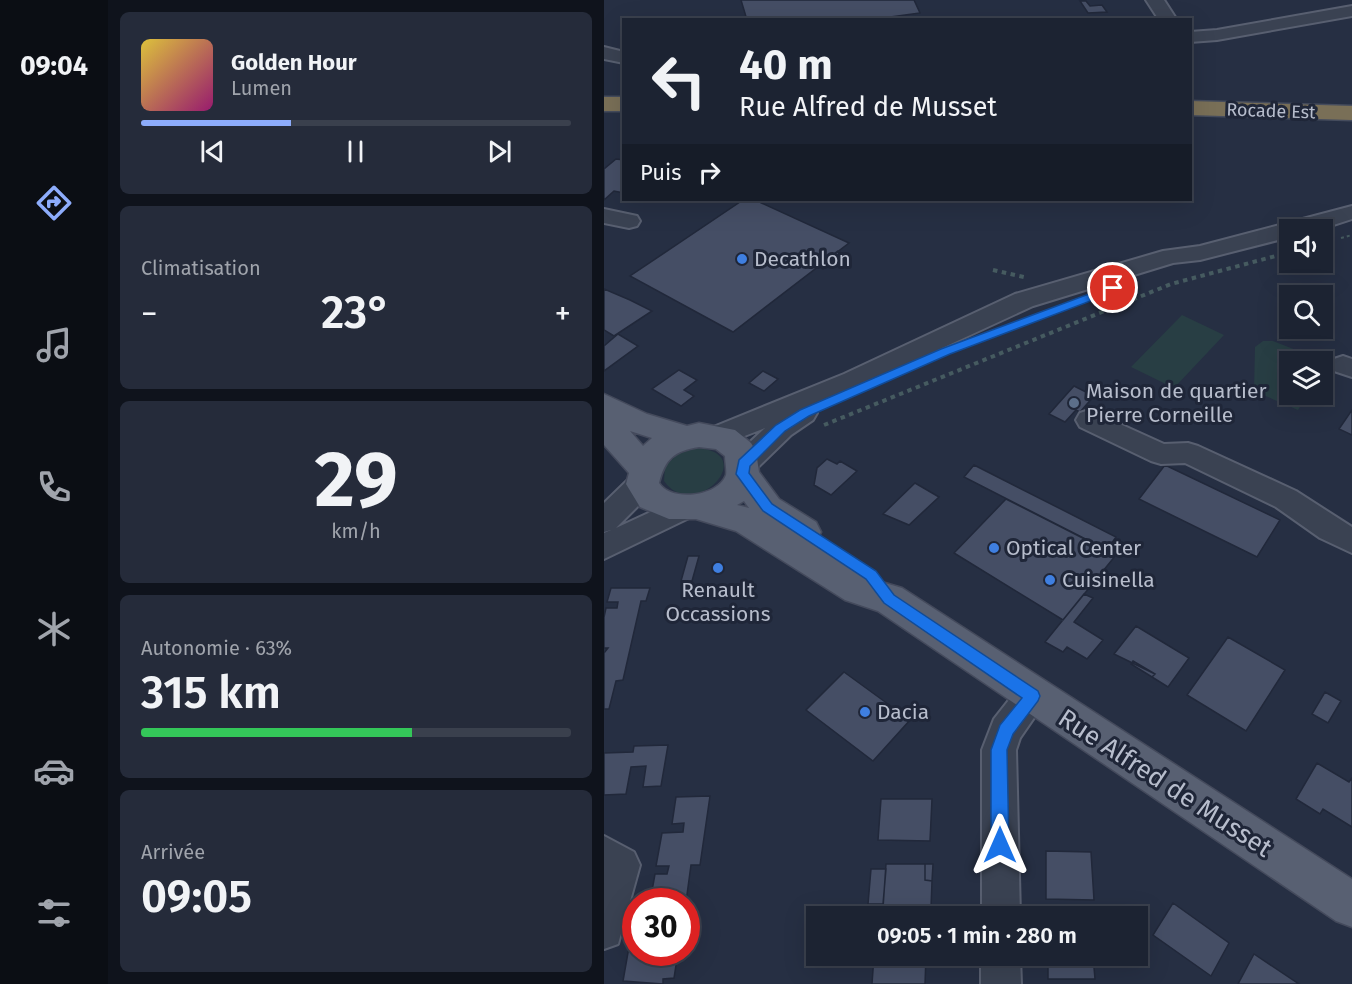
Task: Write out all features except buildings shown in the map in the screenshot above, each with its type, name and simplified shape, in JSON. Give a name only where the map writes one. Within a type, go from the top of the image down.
[{"type":"highway","points":[[604,96],[622,96]]},
{"type":"highway","points":[[604,104],[622,104]]},
{"type":"highway","name":"Rocade Est","points":[[1192,108],[1351,113]]},
{"type":"highway","name":"Rocade Est","points":[[1192,120],[1351,123]]},
{"type":"main road","points":[[604,405],[636,422],[733,444],[740,451],[743,469],[738,483],[722,498],[690,508],[656,500],[645,475],[617,438],[604,430]]},
{"type":"main road","points":[[645,475],[656,452],[701,437]]},
{"type":"main road","name":"Rue Alfred de Musset","points":[[743,469],[768,508],[871,575],[889,599]]},
{"type":"main road","name":"Rue Alfred de Musset","points":[[690,508],[747,521],[858,590],[889,599],[1032,696],[1351,905]]},
{"type":"street","points":[[1155,0],[1167,18]]},
{"type":"street","points":[[1192,37],[1217,35],[1351,11]]},
{"type":"street","points":[[1192,44],[1237,39],[1351,20]]},
{"type":"street","points":[[1328,219],[1351,212]]},
{"type":"street","points":[[604,216],[629,221]]},
{"type":"street","points":[[701,437],[749,425],[1024,300],[1171,256],[1201,253],[1279,233]]},
{"type":"street","points":[[743,469],[781,428],[804,413],[946,351],[1038,315],[1176,266],[1201,253]]},
{"type":"street","points":[[1089,420],[1161,454],[1188,453],[1286,499],[1330,530],[1351,541]]},
{"type":"street","points":[[604,521],[645,475]]},
{"type":"street","points":[[604,547],[690,508]]},
{"type":"street","points":[[1001,906],[999,750],[1006,730],[1032,696]]},
{"type":"street","points":[[604,854],[621,865],[604,930]]},
{"type":"street","points":[[1001,966],[1001,984]]},
{"type":"path","points":[[781,428],[793,438],[1171,284],[1279,255]]},
{"type":"green space","points":[[1182,315],[1224,335],[1174,388],[1131,367]]},
{"type":"green space","points":[[1263,341],[1273,341],[1298,351],[1279,351],[1279,402],[1254,391],[1255,347]]},
{"type":"green space","points":[[1286,405],[1301,405],[1298,410]]},
{"type":"green space","points":[[697,448],[715,453],[723,461],[723,472],[716,482],[704,491],[691,495],[677,492],[664,481],[665,466],[678,454]]},
{"type":"place","name":"Decathlon","points":[[742,259]]},
{"type":"place","name":"Maison de quartier Pierre Corneille","points":[[1074,403]]},
{"type":"place","name":"Optical Center","points":[[994,548]]},
{"type":"place","name":"Renault Occassions","points":[[718,568]]},
{"type":"place","name":"Cuisinella","points":[[1050,580]]},
{"type":"place","name":"Dacia","points":[[865,712]]},
{"type":"route","points":[[1000,845],[999,750],[1006,730],[1032,696],[889,599],[871,575],[768,508],[742,474],[744,464],[781,428],[804,413],[946,351],[1113,288]]}]
